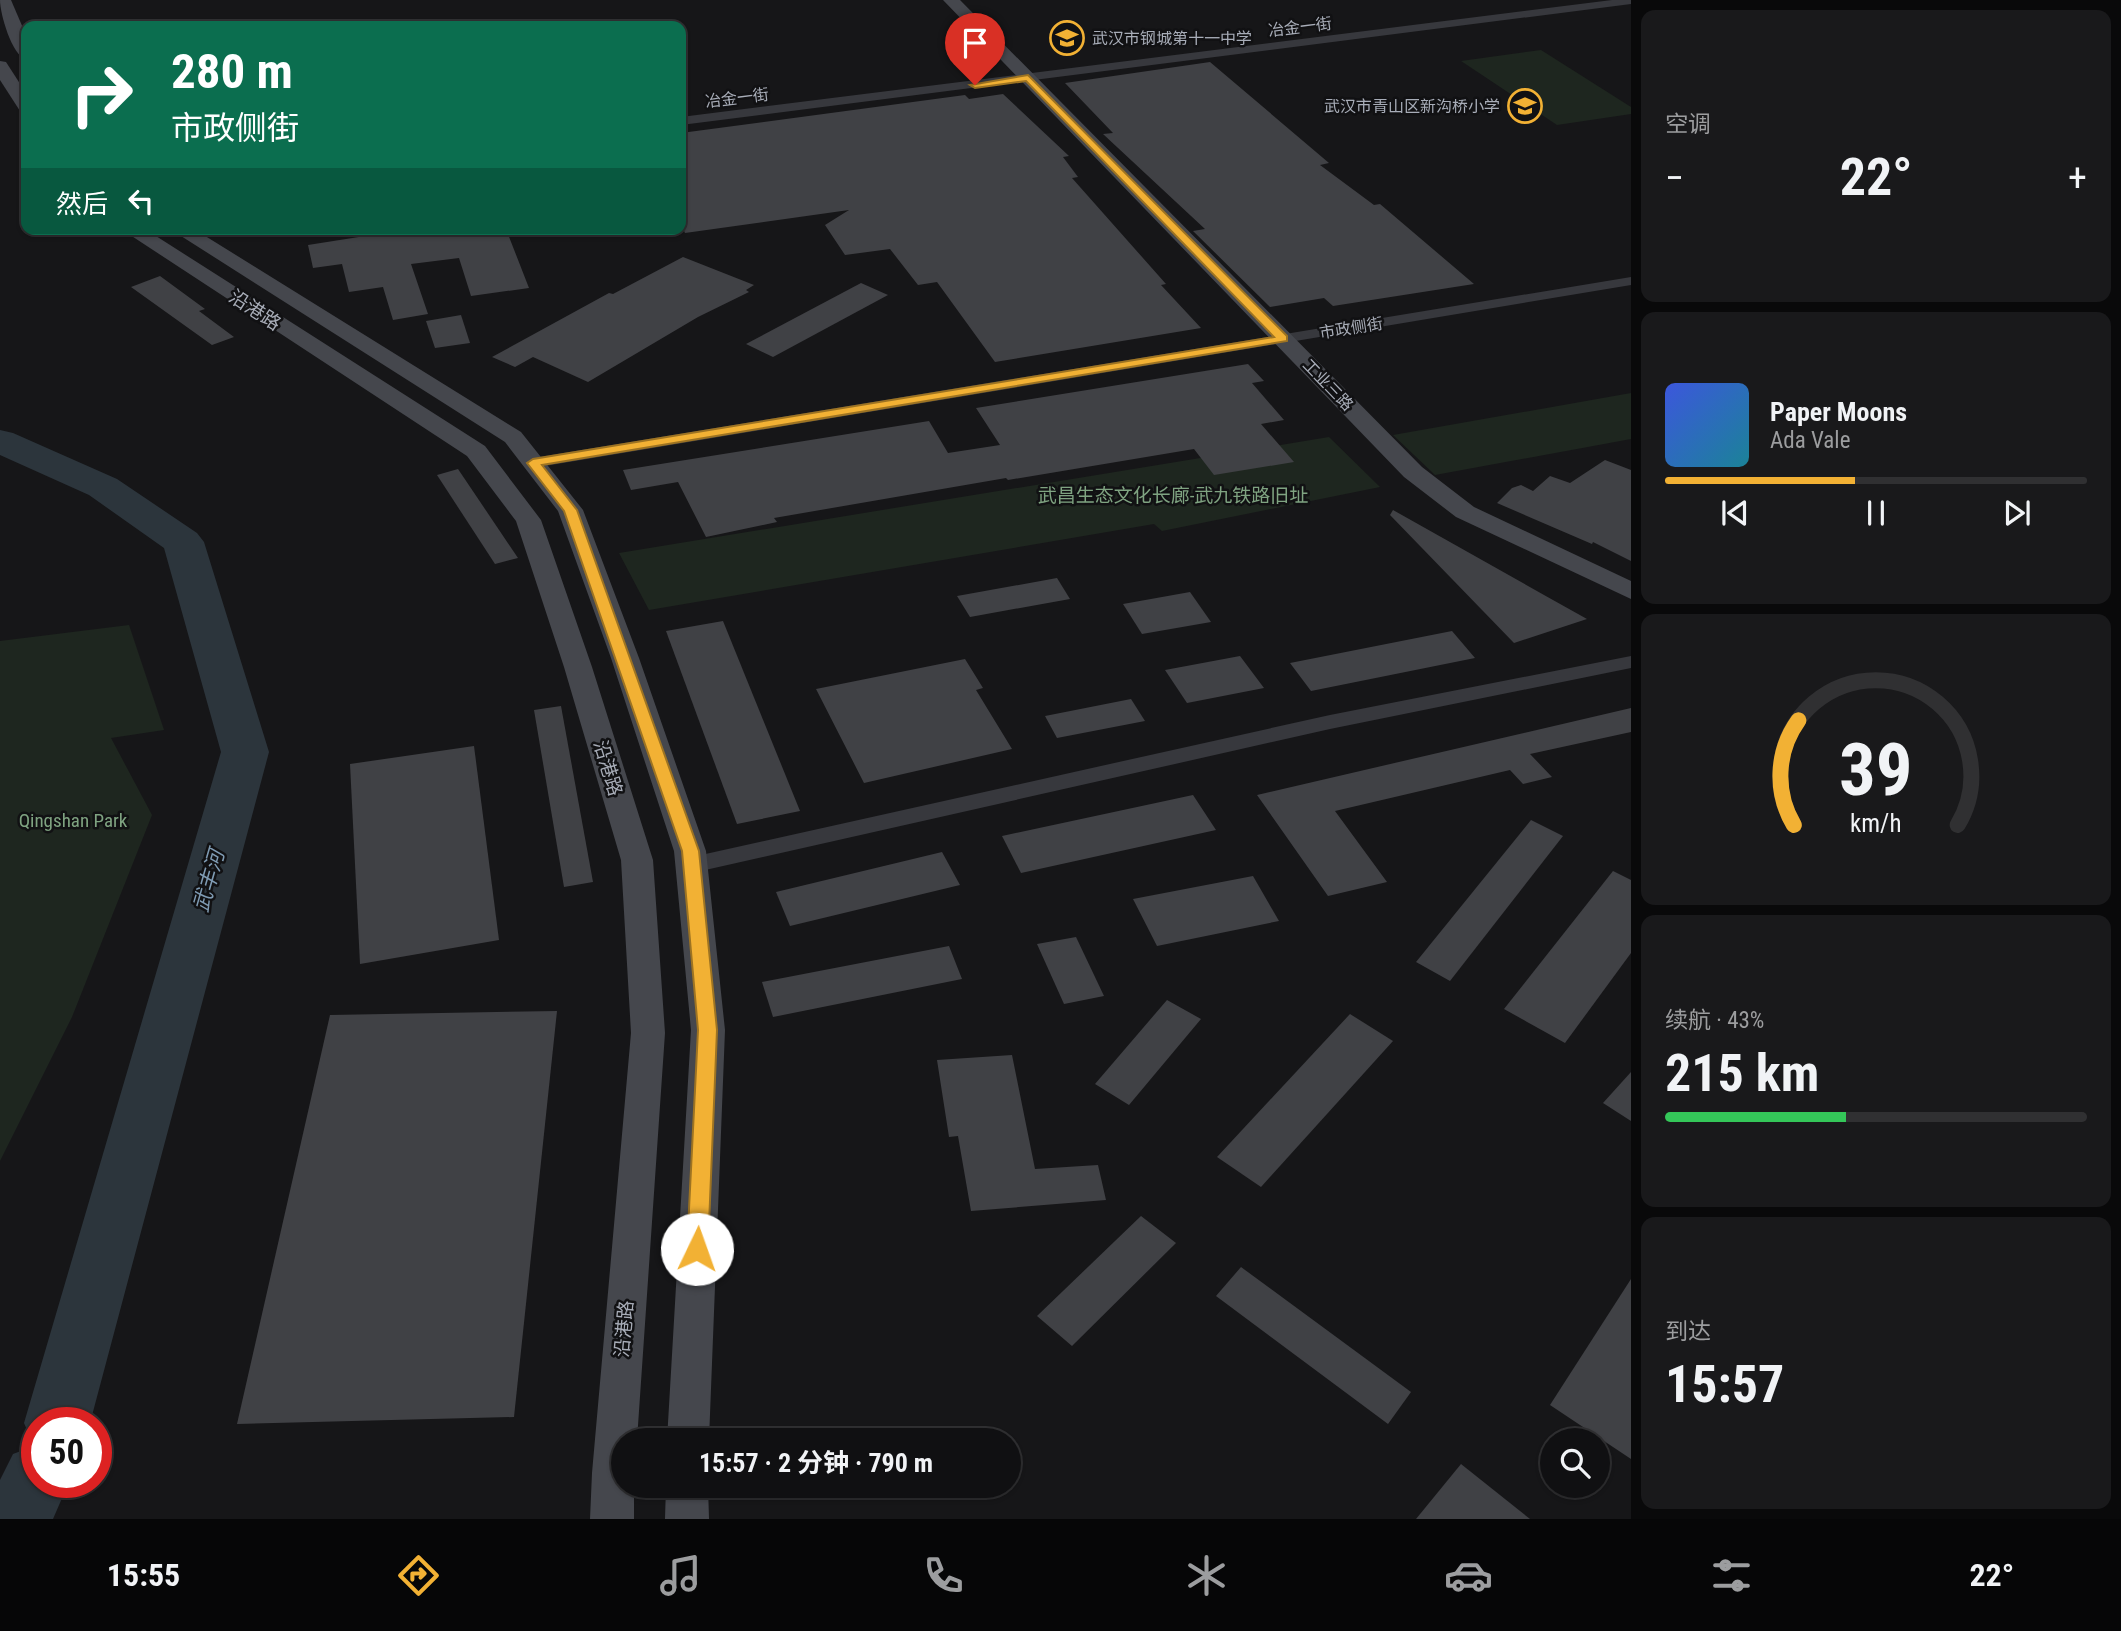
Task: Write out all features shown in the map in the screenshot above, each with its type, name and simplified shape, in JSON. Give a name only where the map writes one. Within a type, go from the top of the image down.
[{"type":"main road","points":[[3,0],[21,42]]},
{"type":"main road","name":"工业三路","points":[[951,0],[1413,472],[1465,512],[1631,591]]},
{"type":"main road","points":[[0,66],[21,99]]},
{"type":"main road","name":"沿港路","points":[[140,235],[476,451],[528,520],[578,667],[636,860],[648,1033],[613,1473],[612,1519]]},
{"type":"main road","name":"沿港路","points":[[190,235],[513,437],[570,510],[638,697],[690,851],[692,865],[708,1030],[689,1428]]},
{"type":"main road","points":[[352,371],[385,358]]},
{"type":"main road","points":[[687,1498],[687,1519]]},
{"type":"street","name":"冶金一街","points":[[686,120],[1631,1]]},
{"type":"street","name":"市政侧街","points":[[533,463],[1631,281]]},
{"type":"street","points":[[692,865],[1330,722],[1631,662]]},
{"type":"green space","points":[[1541,50],[1631,107],[1631,114],[1557,125],[1461,61]]},
{"type":"green space","points":[[1631,393],[1631,439],[1435,475],[1393,435]]},
{"type":"green space","name":"武昌生态文化长廊-武九铁路旧址","points":[[1329,437],[1380,487],[1162,531],[1154,524],[649,610],[619,553]]},
{"type":"green space","name":"Qingshan Park","points":[[129,625],[164,730],[111,738],[152,815],[72,1017],[0,1161],[0,641]]},
{"type":"building","points":[[1210,62],[1329,163],[1320,165],[1374,205],[1380,204],[1474,284],[1333,306],[1324,298],[1270,307],[1193,231],[1205,229],[1103,134],[1113,133],[1065,83]]},
{"type":"building","points":[[1003,94],[1069,156],[1063,157],[1078,177],[1072,178],[1166,284],[1161,285],[1201,328],[995,362],[937,282],[918,285],[890,249],[845,255],[825,225],[849,210],[686,233],[686,132],[965,95],[969,99]]},
{"type":"building","points":[[508,235],[529,288],[471,296],[459,258],[411,264],[428,314],[393,320],[383,287],[349,292],[342,264],[313,268],[308,245],[365,236]]},
{"type":"building","points":[[683,257],[754,285],[746,290],[749,292],[698,317],[588,382],[533,357],[515,367],[492,357],[609,293],[613,294]]},
{"type":"building","points":[[160,276],[205,309],[199,311],[234,337],[212,345],[131,287]]},
{"type":"building","points":[[861,283],[888,295],[773,357],[746,344]]},
{"type":"building","points":[[461,315],[470,343],[435,348],[426,321]]},
{"type":"building","points":[[1248,364],[1264,381],[1252,383],[1284,420],[1261,424],[1294,462],[1214,475],[1194,449],[774,518],[777,522],[706,537],[678,482],[631,490],[623,470],[929,421],[948,453],[1000,445],[976,408]]},
{"type":"building","points":[[1605,460],[1631,470],[1631,561],[1593,542],[1592,544],[1497,503],[1512,488],[1521,485],[1533,491],[1550,476],[1570,483]]},
{"type":"building","points":[[458,469],[518,558],[495,564],[437,475]]},
{"type":"building","points":[[1393,510],[1587,619],[1514,643],[1390,515]]},
{"type":"building","points":[[1057,578],[1070,599],[970,617],[957,596]]},
{"type":"building","points":[[1190,592],[1211,622],[1142,634],[1123,604]]},
{"type":"building","points":[[723,621],[800,811],[737,824],[666,631]]},
{"type":"building","points":[[1452,631],[1475,658],[1311,691],[1290,663]]},
{"type":"building","points":[[1240,656],[1264,688],[1187,703],[1165,670]]},
{"type":"building","points":[[965,659],[983,688],[976,690],[1012,749],[864,783],[816,689]]},
{"type":"building","points":[[1131,699],[1145,721],[1057,738],[1045,716]]},
{"type":"building","points":[[561,706],[593,882],[564,887],[534,710]]},
{"type":"building","points":[[1631,708],[1631,732],[1530,754],[1552,777],[1523,784],[1510,770],[1335,811],[1387,882],[1328,896],[1257,795]]},
{"type":"building","points":[[474,746],[499,940],[360,964],[350,764]]},
{"type":"building","points":[[1193,795],[1216,830],[1021,873],[1002,836]]},
{"type":"building","points":[[1531,820],[1563,836],[1450,981],[1416,962]]},
{"type":"building","points":[[942,852],[960,885],[790,926],[776,892]]},
{"type":"building","points":[[1613,871],[1631,880],[1631,953],[1565,1043],[1504,1009]]},
{"type":"building","points":[[1253,876],[1279,921],[1157,946],[1133,899]]},
{"type":"building","points":[[1076,937],[1104,996],[1064,1004],[1037,944]]},
{"type":"building","points":[[949,946],[962,979],[773,1017],[762,982]]},
{"type":"building","points":[[1167,1000],[1201,1019],[1129,1105],[1095,1084]]},
{"type":"building","points":[[557,1011],[514,1417],[237,1424],[330,1015]]},
{"type":"building","points":[[1350,1014],[1393,1041],[1261,1187],[1217,1157]]},
{"type":"building","points":[[1012,1055],[1035,1169],[1098,1165],[1106,1200],[971,1211],[958,1136],[949,1137],[937,1060]]},
{"type":"building","points":[[1631,1072],[1631,1121],[1603,1103]]},
{"type":"building","points":[[1141,1216],[1176,1243],[1072,1346],[1037,1316]]},
{"type":"building","points":[[1241,1267],[1411,1392],[1388,1424],[1216,1296]]},
{"type":"building","points":[[1631,1279],[1631,1459],[1610,1445],[1610,1428],[1584,1428],[1550,1405]]},
{"type":"building","points":[[1461,1464],[1530,1519],[1416,1519]]},
{"type":"waterway","name":"武丰河","points":[[0,441],[103,487],[183,542],[245,752],[61,1407]]},
{"type":"waterway","name":"武丰河","points":[[17,1519],[27,1498]]},
{"type":"place","name":"武汉市钢城第十一中学","points":[[1067,38]]},
{"type":"place","name":"武汉市青山区新沟桥小学","points":[[1525,106]]},
{"type":"route","points":[[697,1249],[708,1030],[690,851],[625,658],[570,510],[533,463],[1283,339],[1028,78],[975,85]]}]
